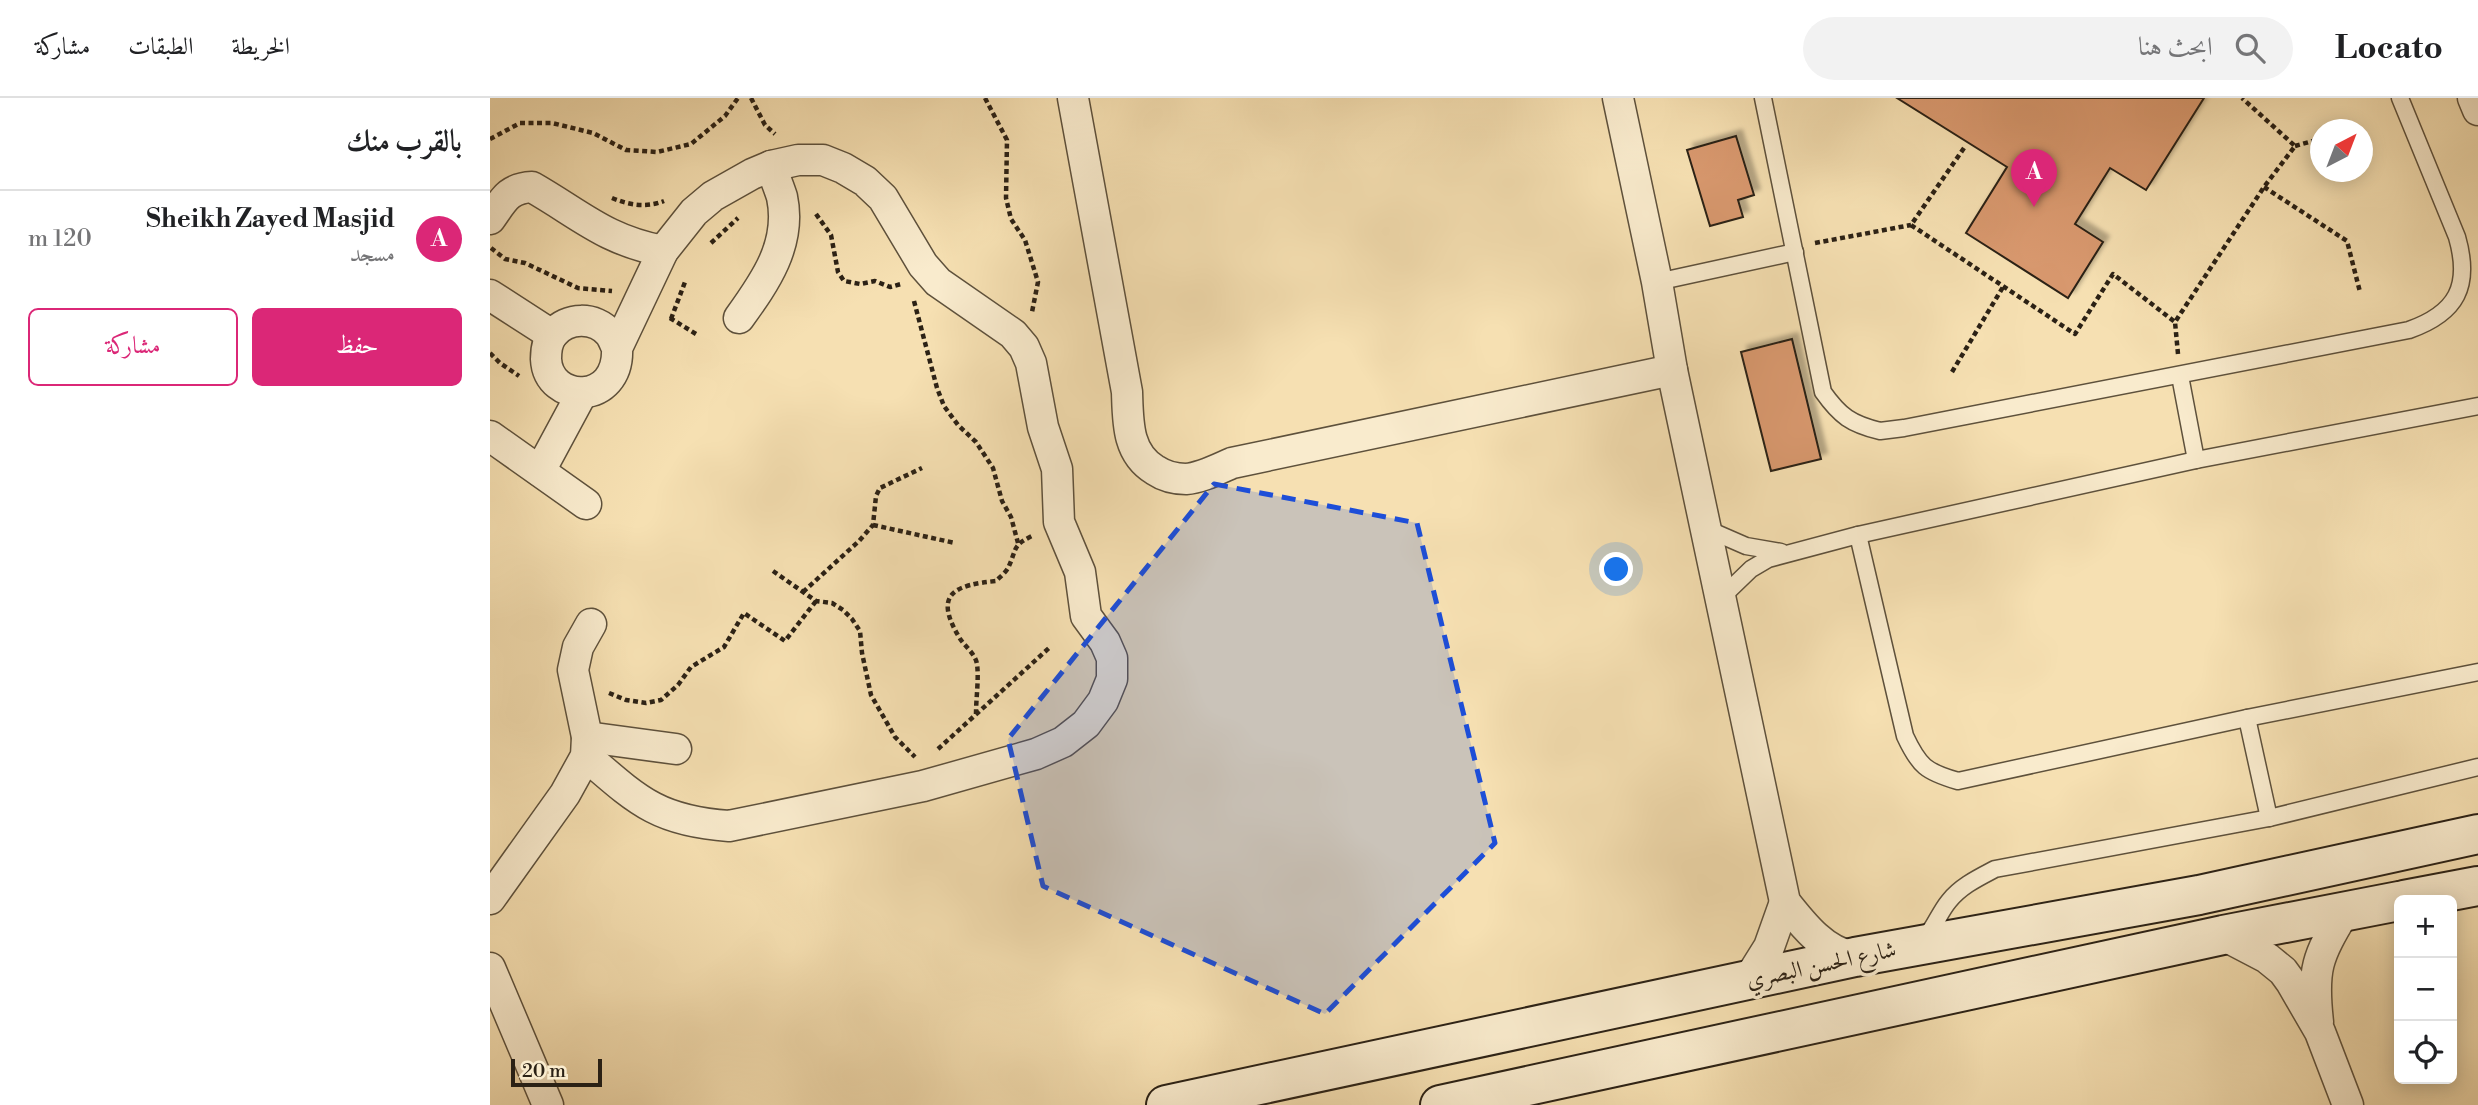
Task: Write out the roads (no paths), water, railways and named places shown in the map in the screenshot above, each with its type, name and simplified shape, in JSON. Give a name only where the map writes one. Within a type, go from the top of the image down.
[{"type":"main road","name":"شارع الحسن البصري","points":[[1166,1105],[1855,957],[2199,895],[2478,834]]},
{"type":"main road","points":[[2430,895],[2478,886]]},
{"type":"main road","points":[[1440,1105],[2223,935],[2394,902]]},
{"type":"street","points":[[1073,98],[1127,393],[1137,420],[1149,440],[1166,454],[1186,462],[1232,463],[1672,370]]},
{"type":"street","points":[[1618,98],[1657,282],[1672,370],[1785,902],[1801,923],[1820,941],[1842,955],[1855,957]]},
{"type":"street","points":[[2473,98],[2478,110]]},
{"type":"street","points":[[591,624],[578,647],[573,670],[587,746],[638,800],[667,815],[698,824],[729,826],[932,784],[1036,754],[1063,742],[1086,724],[1103,701],[1112,679],[1112,659],[1105,642],[1086,616],[1080,572],[1059,522],[1057,469],[1043,428],[1031,363],[1024,347],[1013,334],[947,289],[915,273],[883,198],[864,181],[844,168],[823,160],[798,160],[771,166],[713,195],[694,212],[663,251],[617,348]]},
{"type":"street","points":[[739,318],[761,287],[778,254],[785,223],[782,197],[771,166]]},
{"type":"street","points":[[490,219],[510,192],[520,187],[532,187],[606,233],[639,247],[663,251]]},
{"type":"street","points":[[490,295],[552,335]]},
{"type":"street","points":[[580,320],[597,323],[609,333],[617,348],[618,361],[614,374],[606,384],[594,391],[582,393],[566,389],[553,380],[546,365],[545,350],[552,335],[565,324],[580,320]]},
{"type":"street","points":[[540,471],[582,393]]},
{"type":"street","points":[[490,436],[586,504]]},
{"type":"street","points":[[587,746],[676,749]]},
{"type":"street","points":[[490,899],[565,794],[587,746]]},
{"type":"street","points":[[1749,979],[1769,947],[1785,902]]},
{"type":"street","points":[[2320,1032],[2314,989],[2316,971],[2328,938],[2344,912]]},
{"type":"street","points":[[2223,935],[2252,949],[2283,971],[2320,1032],[2348,1105]]},
{"type":"street","points":[[490,968],[548,1105]]},
{"type":"lane","points":[[1763,98],[1823,392],[1837,411],[1857,425],[1880,431],[2180,376],[2409,330],[2432,322],[2450,306],[2461,285],[2464,261],[2457,237],[2400,98]]},
{"type":"lane","points":[[1657,282],[1794,249]]},
{"type":"lane","points":[[2180,376],[2196,460]]},
{"type":"lane","points":[[1722,597],[1751,569],[1769,559],[1858,535],[2196,460],[2478,406]]},
{"type":"lane","points":[[1707,529],[1746,546],[1787,553]]},
{"type":"lane","points":[[1858,535],[1905,736],[1916,758],[1934,774],[1958,781],[2247,718],[2478,672]]},
{"type":"lane","points":[[2247,718],[2269,818]]},
{"type":"lane","points":[[1919,944],[1934,928],[1948,902],[1969,883],[1995,869],[2269,818],[2478,767]]},
{"type":"place","name":"Sheikh Zayed Masjid","points":[[2034,207]]}]
